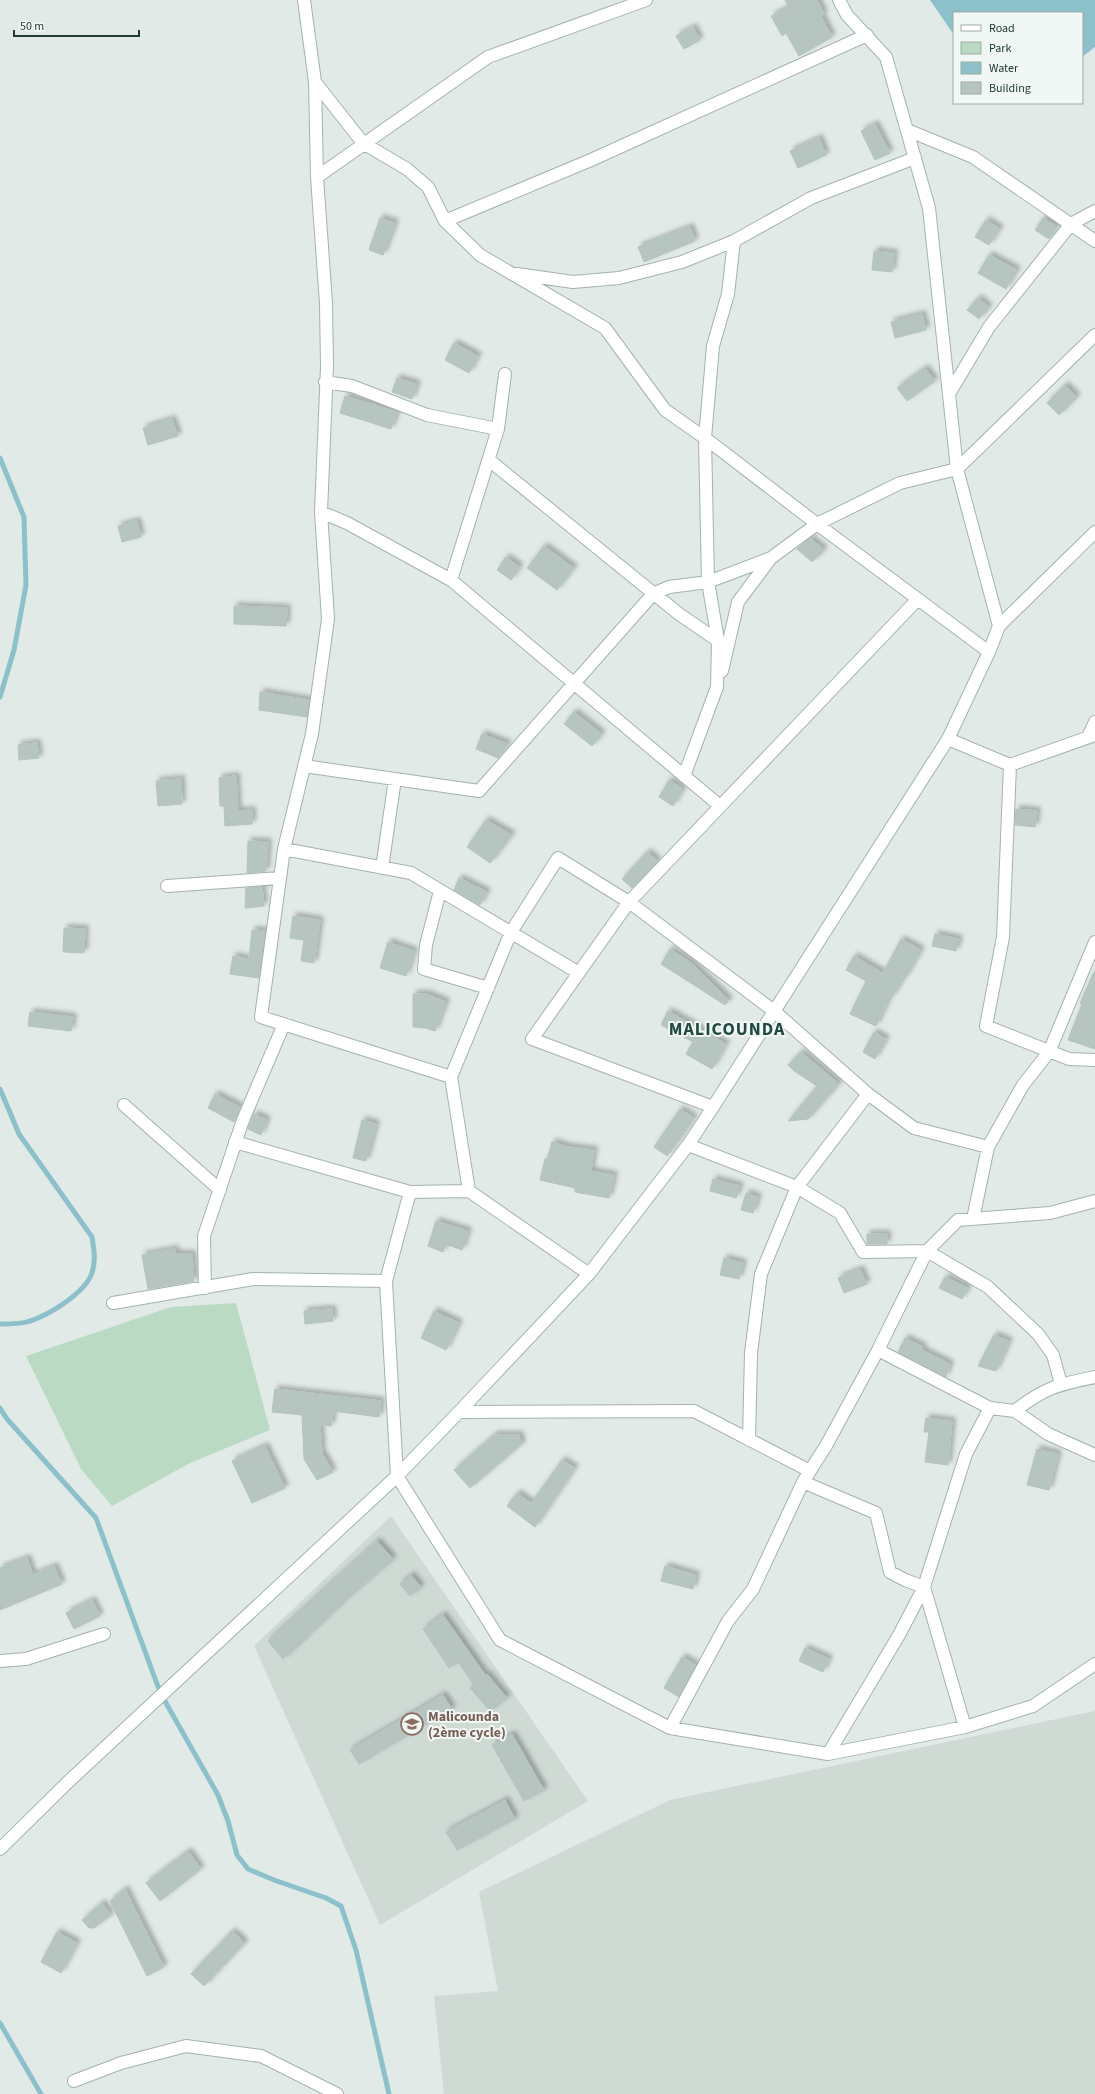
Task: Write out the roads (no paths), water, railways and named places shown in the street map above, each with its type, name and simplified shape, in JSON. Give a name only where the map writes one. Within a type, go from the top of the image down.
[{"type":"street","points":[[304,0],[315,82],[317,177],[326,303],[327,367],[325,382],[321,512],[328,619],[312,734],[284,848],[261,1017],[451,1077]]},
{"type":"street","points":[[317,177],[363,143],[488,57],[646,0]]},
{"type":"street","points":[[839,0],[847,15],[886,57],[929,208],[956,469],[999,626]]},
{"type":"street","points":[[445,221],[591,160],[867,35]]},
{"type":"street","points":[[315,82],[363,143],[407,169],[428,187],[445,221],[480,254],[604,328],[665,410],[706,438],[817,524],[989,652]]},
{"type":"street","points":[[907,130],[973,157],[1095,241]]},
{"type":"street","points":[[512,273],[573,282],[619,278],[682,262],[734,241],[812,198],[915,158]]},
{"type":"street","points":[[948,394],[990,327],[1071,224],[1095,211]]},
{"type":"street","points":[[717,688],[718,640],[708,582],[706,438],[714,346],[728,294],[734,241]]},
{"type":"street","points":[[304,766],[479,791],[653,594],[669,587],[708,582],[771,558],[817,524],[900,483],[956,469],[1095,335]]},
{"type":"street","points":[[450,580],[498,429],[505,374]]},
{"type":"street","points":[[325,382],[352,386],[427,415],[498,429]]},
{"type":"street","points":[[489,460],[653,594],[679,614],[718,640],[728,649]]},
{"type":"street","points":[[321,512],[347,523],[450,580],[720,806]]},
{"type":"street","points":[[1,1845],[397,1476],[589,1274],[688,1145],[713,1108],[948,739],[989,652],[999,626],[1095,532]]},
{"type":"street","points":[[684,776],[717,688],[728,649],[738,602],[771,558]]},
{"type":"street","points":[[713,1108],[532,1039],[629,902],[918,599]]},
{"type":"street","points":[[948,739],[1010,765],[1091,736],[1095,722]]},
{"type":"street","points":[[1010,765],[1003,937],[986,1026],[1069,1059],[1095,1060]]},
{"type":"street","points":[[382,868],[395,779]]},
{"type":"street","points":[[284,848],[411,873],[579,973]]},
{"type":"street","points":[[469,1191],[451,1077],[511,932],[558,858],[629,902],[774,1011],[868,1094],[914,1128],[988,1147]]},
{"type":"street","points":[[168,886],[280,878]]},
{"type":"street","points":[[440,891],[426,946],[424,969],[488,988]]},
{"type":"street","points":[[973,1219],[988,1147],[1023,1085],[1049,1052],[1095,942]]},
{"type":"street","points":[[205,1288],[204,1236],[235,1142],[284,1024]]},
{"type":"street","points":[[749,1440],[751,1353],[761,1274],[797,1187],[868,1094]]},
{"type":"street","points":[[124,1105],[220,1190]]},
{"type":"street","points":[[235,1142],[410,1192],[469,1191],[589,1274]]},
{"type":"street","points":[[688,1145],[797,1187],[840,1213],[863,1252],[927,1251],[988,1287],[1038,1334],[1053,1355],[1061,1384]]},
{"type":"street","points":[[410,1192],[386,1281],[397,1476],[500,1640],[670,1728],[828,1754],[965,1727],[1034,1706],[1095,1664]]},
{"type":"street","points":[[670,1728],[728,1621],[753,1589],[807,1476],[827,1444],[878,1350],[927,1251],[958,1220],[1050,1213],[1095,1201]]},
{"type":"street","points":[[113,1303],[253,1279],[386,1281]]},
{"type":"street","points":[[878,1350],[990,1408],[1015,1412],[1048,1434],[1095,1455]]},
{"type":"street","points":[[1015,1412],[1033,1396],[1061,1384],[1095,1377]]},
{"type":"street","points":[[828,1754],[899,1635],[924,1587],[966,1454],[990,1408]]},
{"type":"street","points":[[459,1412],[694,1411],[749,1440],[807,1476],[876,1513],[890,1572],[905,1580],[924,1587]]},
{"type":"street","points":[[924,1587],[965,1727]]},
{"type":"street","points":[[0,1661],[26,1659],[104,1634]]},
{"type":"street","points":[[74,2082],[121,2063],[186,2046],[261,2056],[336,2094]]},
{"type":"water","points":[[930,0],[1095,0],[1095,47],[1083,56],[1083,12],[953,12],[953,34]]},
{"type":"waterway","points":[[0,458],[24,517],[26,585],[14,650],[0,697]]},
{"type":"waterway","points":[[0,1089],[19,1134],[92,1237],[94,1251],[93,1268],[88,1281],[66,1302],[47,1314],[30,1321],[0,1324]]},
{"type":"waterway","points":[[0,1408],[7,1419],[96,1518],[157,1684],[166,1703],[218,1795],[228,1821],[237,1855],[248,1869],[274,1880],[326,1898],[341,1906],[356,1950],[389,2094]]},
{"type":"waterway","points":[[0,2023],[41,2094]]},
{"type":"place","name":"Malicounda (2ème cycle)","points":[[412,1724]]},
{"type":"district","name":"MALICOUNDA","points":[[727,1029]]}]
